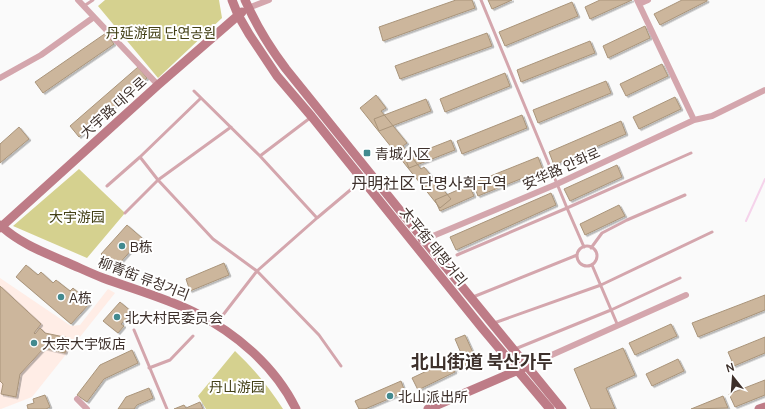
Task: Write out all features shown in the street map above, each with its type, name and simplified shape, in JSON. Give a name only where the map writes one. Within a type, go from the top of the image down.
[{"type":"main road","name":"太平街 태평거리","points":[[232,0],[238,15],[249,34],[272,69],[504,355],[550,409]]},
{"type":"main road","name":"太平街 태평거리","points":[[246,4],[255,22],[279,59],[562,409]]},
{"type":"main road","name":"大宇路 대우로","points":[[1,227],[238,15],[246,4]]},
{"type":"main road","name":"柳青街 류청거리","points":[[1,227],[29,246],[102,277],[193,312],[216,324],[258,357],[279,382],[296,409]]},
{"type":"main road","points":[[428,409],[527,366]]},
{"type":"main road","points":[[759,409],[765,407]]},
{"type":"street","points":[[78,0],[158,85]]},
{"type":"street","points":[[246,4],[270,0]]},
{"type":"street","points":[[648,0],[638,2],[694,120]]},
{"type":"street","points":[[0,78],[41,55],[94,17]]},
{"type":"street","name":"安华路 안화로","points":[[414,244],[557,184],[694,120],[712,116],[765,90]]},
{"type":"street","points":[[527,366],[686,295]]},
{"type":"street","points":[[77,400],[88,409]]},
{"type":"lane","points":[[84,6],[93,0]]},
{"type":"lane","points":[[480,0],[584,247]]},
{"type":"lane","points":[[194,91],[260,156],[317,218]]},
{"type":"lane","points":[[107,186],[140,157],[201,98]]},
{"type":"lane","points":[[260,156],[312,117]]},
{"type":"lane","points":[[125,213],[158,180],[231,127]]},
{"type":"lane","points":[[457,255],[691,153]]},
{"type":"lane","points":[[140,157],[158,180],[213,239],[257,271],[318,335],[341,366]]},
{"type":"lane","points":[[216,324],[257,271],[363,180]]},
{"type":"lane","points":[[591,248],[602,232],[685,195]]},
{"type":"lane","points":[[492,323],[601,285],[712,232]]},
{"type":"lane","points":[[584,247],[594,250],[596,256],[592,265],[586,266],[580,264],[577,258],[579,250],[584,247]]},
{"type":"lane","points":[[472,298],[577,255]]},
{"type":"lane","points":[[592,265],[618,326]]},
{"type":"lane","points":[[514,349],[612,310],[680,278]]},
{"type":"lane","points":[[134,330],[167,409]]},
{"type":"lane","points":[[149,368],[170,360],[193,336]]},
{"type":"shaded area","points":[[0,278],[71,326],[80,325],[108,289],[115,293],[32,397],[1,409],[0,409]]},
{"type":"green space","name":"丹延游园 단연공원","points":[[105,0],[219,0],[222,18],[158,78],[98,6]]},
{"type":"green space","name":"大宇游园","points":[[79,169],[125,213],[87,258],[13,226]]},
{"type":"green space","name":"丹山游园","points":[[235,351],[261,378],[283,409],[206,409],[198,396]]},
{"type":"building","points":[[456,0],[472,0],[475,8],[383,41],[379,27]]},
{"type":"building","points":[[488,0],[512,0],[492,9]]},
{"type":"building","points":[[600,0],[632,0],[590,19],[585,7]]},
{"type":"building","points":[[682,0],[707,1],[660,25],[654,14]]},
{"type":"building","points":[[572,2],[578,16],[505,46],[499,32]]},
{"type":"building","points":[[645,26],[650,38],[608,58],[603,46]]},
{"type":"building","points":[[106,33],[114,44],[43,93],[35,82]]},
{"type":"building","points":[[487,33],[492,46],[400,79],[395,66]]},
{"type":"building","points":[[590,41],[595,53],[521,82],[517,70]]},
{"type":"building","points":[[662,64],[668,76],[626,96],[620,84]]},
{"type":"building","points":[[138,67],[147,78],[79,137],[70,126]]},
{"type":"building","points":[[505,73],[510,86],[445,112],[440,99]]},
{"type":"building","points":[[606,81],[611,93],[538,123],[533,110]]},
{"type":"building","points":[[376,95],[386,108],[381,111],[407,143],[403,146],[421,169],[424,167],[451,199],[440,208],[360,108]]},
{"type":"building","points":[[675,97],[681,109],[639,129],[633,117]]},
{"type":"building","points":[[426,99],[431,111],[379,131],[374,119]]},
{"type":"building","points":[[522,115],[527,128],[462,154],[457,141]]},
{"type":"building","points":[[621,121],[626,134],[554,165],[549,152]]},
{"type":"building","points":[[19,127],[29,139],[0,163],[0,144]]},
{"type":"building","points":[[451,140],[455,150],[409,168],[405,158]]},
{"type":"building","points":[[538,157],[543,170],[478,196],[473,183]]},
{"type":"building","points":[[617,165],[622,177],[570,201],[564,189]]},
{"type":"building","points":[[469,185],[474,196],[440,211],[435,200]]},
{"type":"building","points":[[551,193],[556,205],[456,250],[450,237]]},
{"type":"building","points":[[619,205],[625,216],[585,235],[580,224]]},
{"type":"building","name":"B栋","points":[[127,225],[142,238],[118,265],[113,260],[111,261],[107,258],[106,259],[101,254]]},
{"type":"building","points":[[224,263],[229,275],[190,291],[186,279]]},
{"type":"building","name":"A栋","points":[[26,265],[38,275],[41,272],[53,283],[56,280],[70,291],[73,288],[90,303],[71,324],[16,277]]},
{"type":"building","name":"大宗大宇饭店","points":[[0,286],[41,324],[34,333],[35,334],[40,328],[45,333],[69,338],[65,353],[44,348],[20,374],[16,397],[1,394],[3,384],[0,381]]},
{"type":"building","points":[[765,295],[765,310],[698,337],[692,323]]},
{"type":"building","name":"北大村民委员会","points":[[120,302],[132,312],[121,324],[124,326],[118,333],[103,321]]},
{"type":"building","points":[[671,324],[677,336],[635,355],[629,343]]},
{"type":"building","points":[[465,335],[475,357],[474,362],[456,370],[450,358],[461,353],[455,339]]},
{"type":"building","points":[[765,337],[765,353],[734,366],[728,352]]},
{"type":"building","points":[[623,348],[635,375],[606,388],[615,409],[591,409],[574,369]]},
{"type":"building","points":[[132,350],[138,363],[104,379],[87,402],[77,395],[100,365]]},
{"type":"building","points":[[678,359],[684,371],[652,386],[646,374]]},
{"type":"building","points":[[450,360],[455,372],[418,390],[412,378]]},
{"type":"building","points":[[765,380],[765,395],[735,407],[729,394]]},
{"type":"building","points":[[401,381],[405,392],[365,409],[359,409],[355,401]]},
{"type":"building","points":[[149,388],[153,398],[137,405],[134,409],[118,409],[126,397]]},
{"type":"building","points":[[45,395],[50,407],[46,409],[28,409],[27,405],[34,403],[33,399]]},
{"type":"building","points":[[723,396],[728,408],[691,409]]},
{"type":"building","points":[[200,402],[203,409],[174,409],[184,405],[186,408]]},
{"type":"waterway","points":[[746,221],[765,179]]},
{"type":"place","name":"青城小区","points":[[367,153]]},
{"type":"place","name":"B栋","points":[[122,246]]},
{"type":"place","name":"A栋","points":[[61,297]]},
{"type":"place","name":"北大村民委员会","points":[[117,317]]},
{"type":"place","name":"大宗大宇饭店","points":[[34,343]]},
{"type":"place","name":"北山派出所","points":[[390,396]]},
{"type":"district","name":"丹明社区 단명사회구역","points":[[429,183]]},
{"type":"district","name":"北山街道 북산가두","points":[[482,361]]}]
